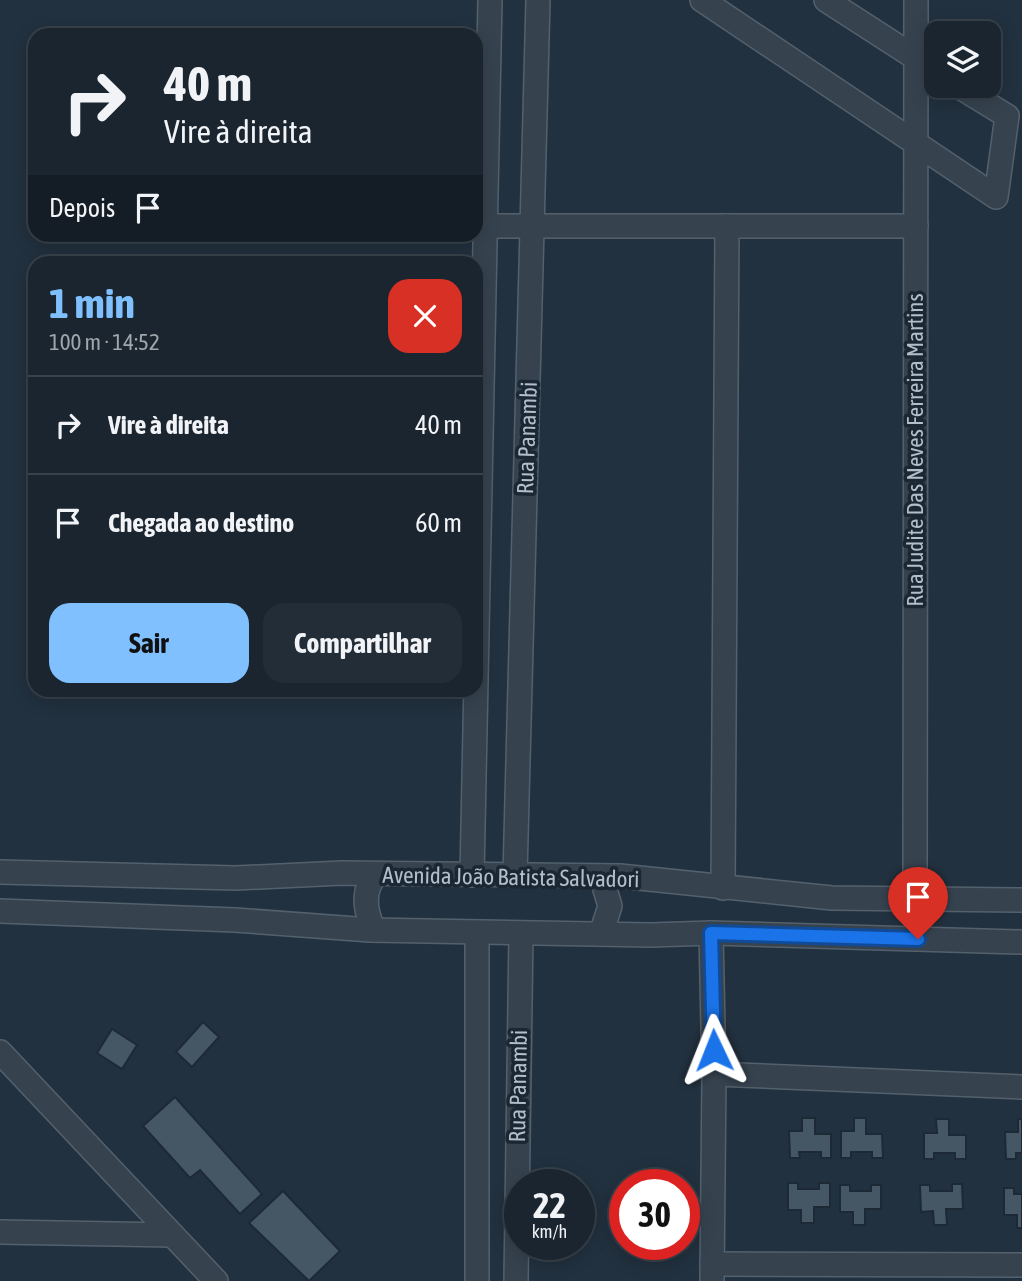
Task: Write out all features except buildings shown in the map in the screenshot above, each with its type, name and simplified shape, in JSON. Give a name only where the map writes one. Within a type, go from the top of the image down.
[{"type":"street","name":"Rua Panambi","points":[[483,326],[490,0]]},
{"type":"street","name":"Rua Panambi","points":[[515,875],[538,0]]},
{"type":"street","points":[[702,0],[996,197],[1007,116],[978,98]]},
{"type":"street","points":[[826,0],[924,63]]},
{"type":"street","name":"Rua Judite Das Neves Ferreira Martins","points":[[915,899],[916,0]]},
{"type":"street","points":[[485,226],[916,226]]},
{"type":"street","points":[[723,888],[727,226]]},
{"type":"street","name":"Rua Panambi","points":[[472,875],[476,697]]},
{"type":"street","name":"Avenida João Batista Salvadori","points":[[0,872],[236,878],[377,874],[601,876],[832,898],[1022,901]]},
{"type":"street","points":[[374,930],[366,909],[366,893],[370,881],[377,874]]},
{"type":"street","points":[[601,876],[610,906],[601,934]]},
{"type":"street","points":[[0,911],[235,920],[374,930],[711,933],[1022,942]]},
{"type":"street","name":"Rua Panambi","points":[[477,933],[477,1281]]},
{"type":"street","name":"Rua Panambi","points":[[516,1281],[521,933]]},
{"type":"street","points":[[711,933],[715,1074],[712,1272],[1022,1265]]},
{"type":"street","points":[[0,1052],[216,1281]]},
{"type":"street","points":[[715,1074],[1022,1087]]},
{"type":"street","points":[[0,1232],[172,1236]]},
{"type":"route","points":[[714,1050],[711,933],[918,939]]}]
